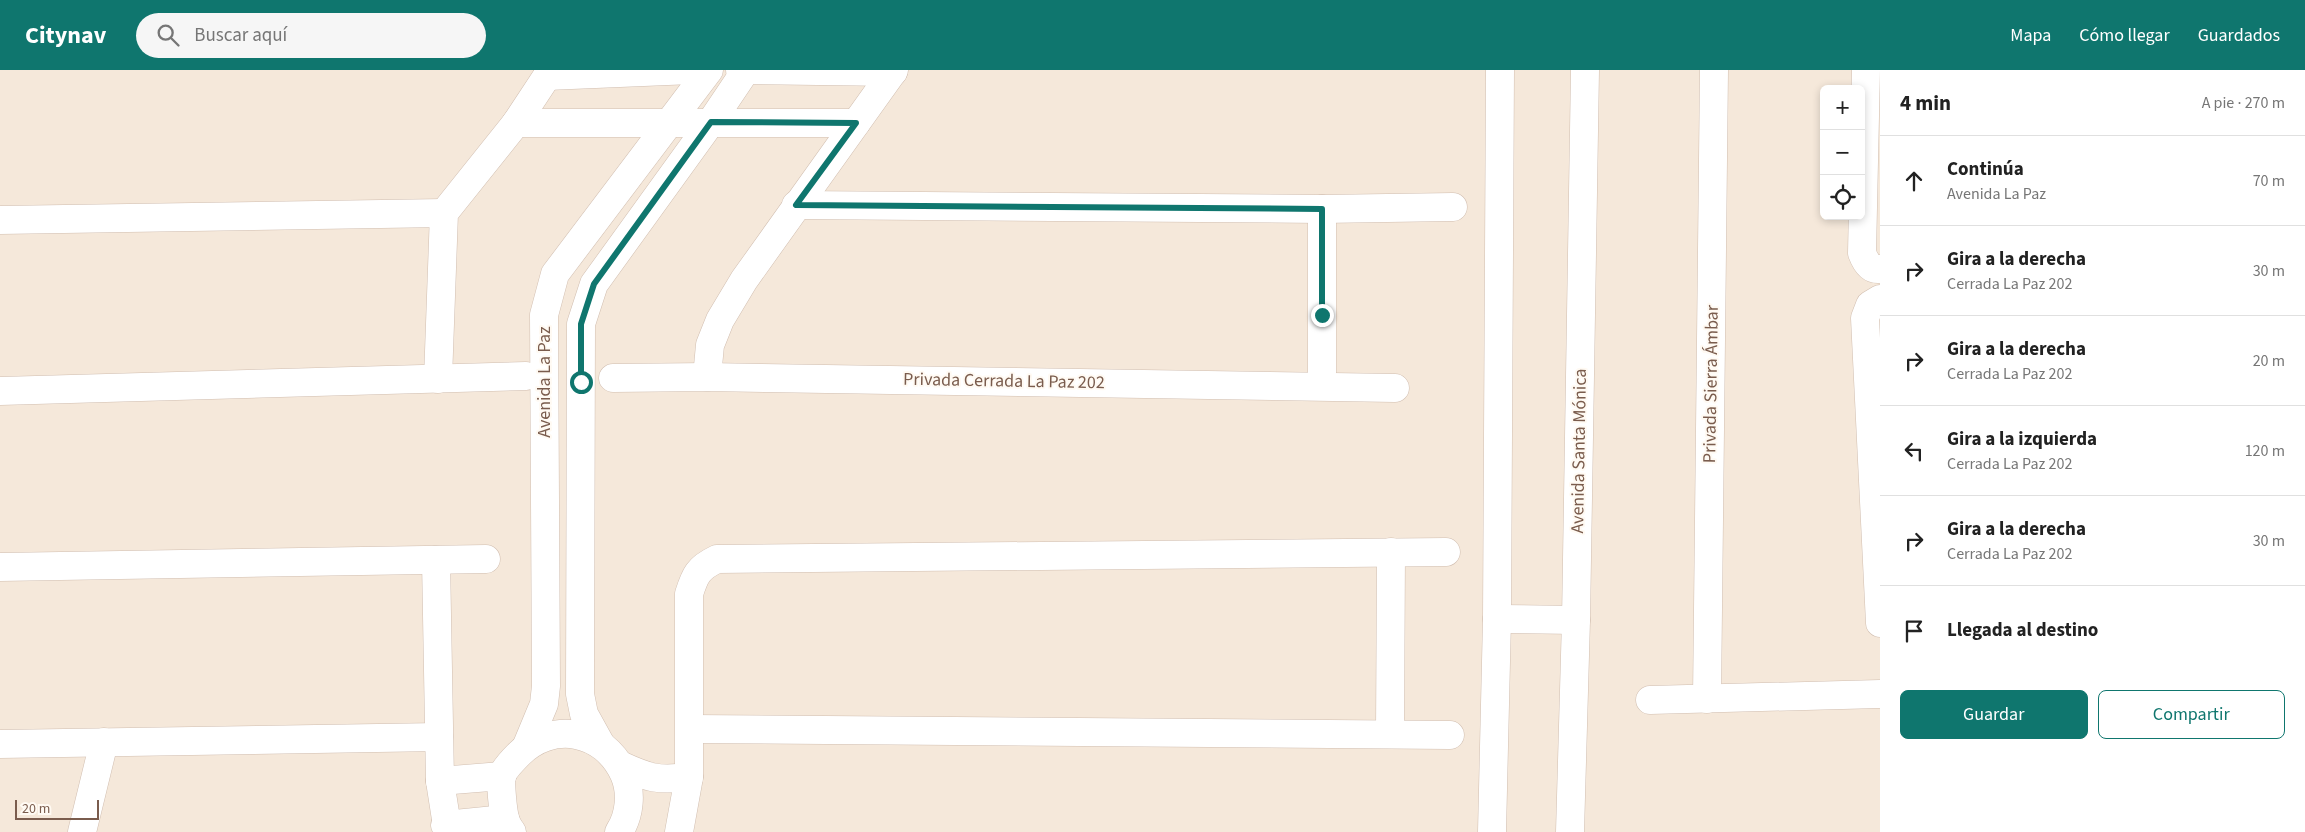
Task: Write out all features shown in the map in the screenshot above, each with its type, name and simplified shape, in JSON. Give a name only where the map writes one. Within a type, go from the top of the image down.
[{"type":"street","points":[[438,379],[444,214],[516,123],[549,73],[692,70]]},
{"type":"street","name":"Avenida La Paz","points":[[527,745],[544,704],[546,686],[544,315],[555,274],[709,70]]},
{"type":"street","points":[[740,70],[894,71]]},
{"type":"street","name":"Avenida La Paz","points":[[600,743],[584,714],[580,694],[581,324],[594,284],[711,122],[746,70]]},
{"type":"street","points":[[1492,832],[1497,619],[1500,70]]},
{"type":"street","name":"Avenida Santa Mónica","points":[[1570,832],[1576,620],[1585,70]]},
{"type":"street","name":"Privada Sierra Ámbar","points":[[1707,699],[1714,70]]},
{"type":"street","points":[[1866,70],[1862,253],[1866,263],[1875,269],[1880,269]]},
{"type":"street","points":[[707,377],[710,345],[720,320],[744,280],[894,71]]},
{"type":"street","points":[[516,123],[856,123]]},
{"type":"street","points":[[796,205],[1322,209],[1452,207]]},
{"type":"street","points":[[1322,209],[1322,385]]},
{"type":"street","points":[[0,220],[444,214]]},
{"type":"street","points":[[1880,299],[1870,305],[1865,318],[1880,623]]},
{"type":"street","points":[[0,391],[526,376]]},
{"type":"street","name":"Privada Cerrada La Paz 202","points":[[613,378],[707,377],[1322,385],[1395,388]]},
{"type":"street","points":[[1390,733],[1391,552]]},
{"type":"street","points":[[679,832],[689,777],[689,594],[695,577],[703,566],[717,559],[1446,552]]},
{"type":"street","points":[[0,567],[486,559]]},
{"type":"street","points":[[436,560],[440,781],[447,829],[508,825],[502,776],[512,761],[527,745],[548,735],[580,735],[600,743],[616,758],[628,782],[629,805],[618,832]]},
{"type":"street","points":[[1497,619],[1576,620]]},
{"type":"street","points":[[1650,700],[1880,694]]},
{"type":"street","points":[[690,729],[1390,733],[1450,735]]},
{"type":"street","points":[[0,744],[439,737]]},
{"type":"street","points":[[82,832],[104,742]]},
{"type":"street","points":[[620,765],[646,777],[668,780],[689,777]]},
{"type":"street","points":[[440,781],[502,776]]},
{"type":"shaded area","points":[[0,70],[1880,70],[1880,832],[0,832]]},
{"type":"route","points":[[581,382],[581,324],[594,284],[711,122],[856,123],[796,205],[1322,209],[1322,315]]}]
